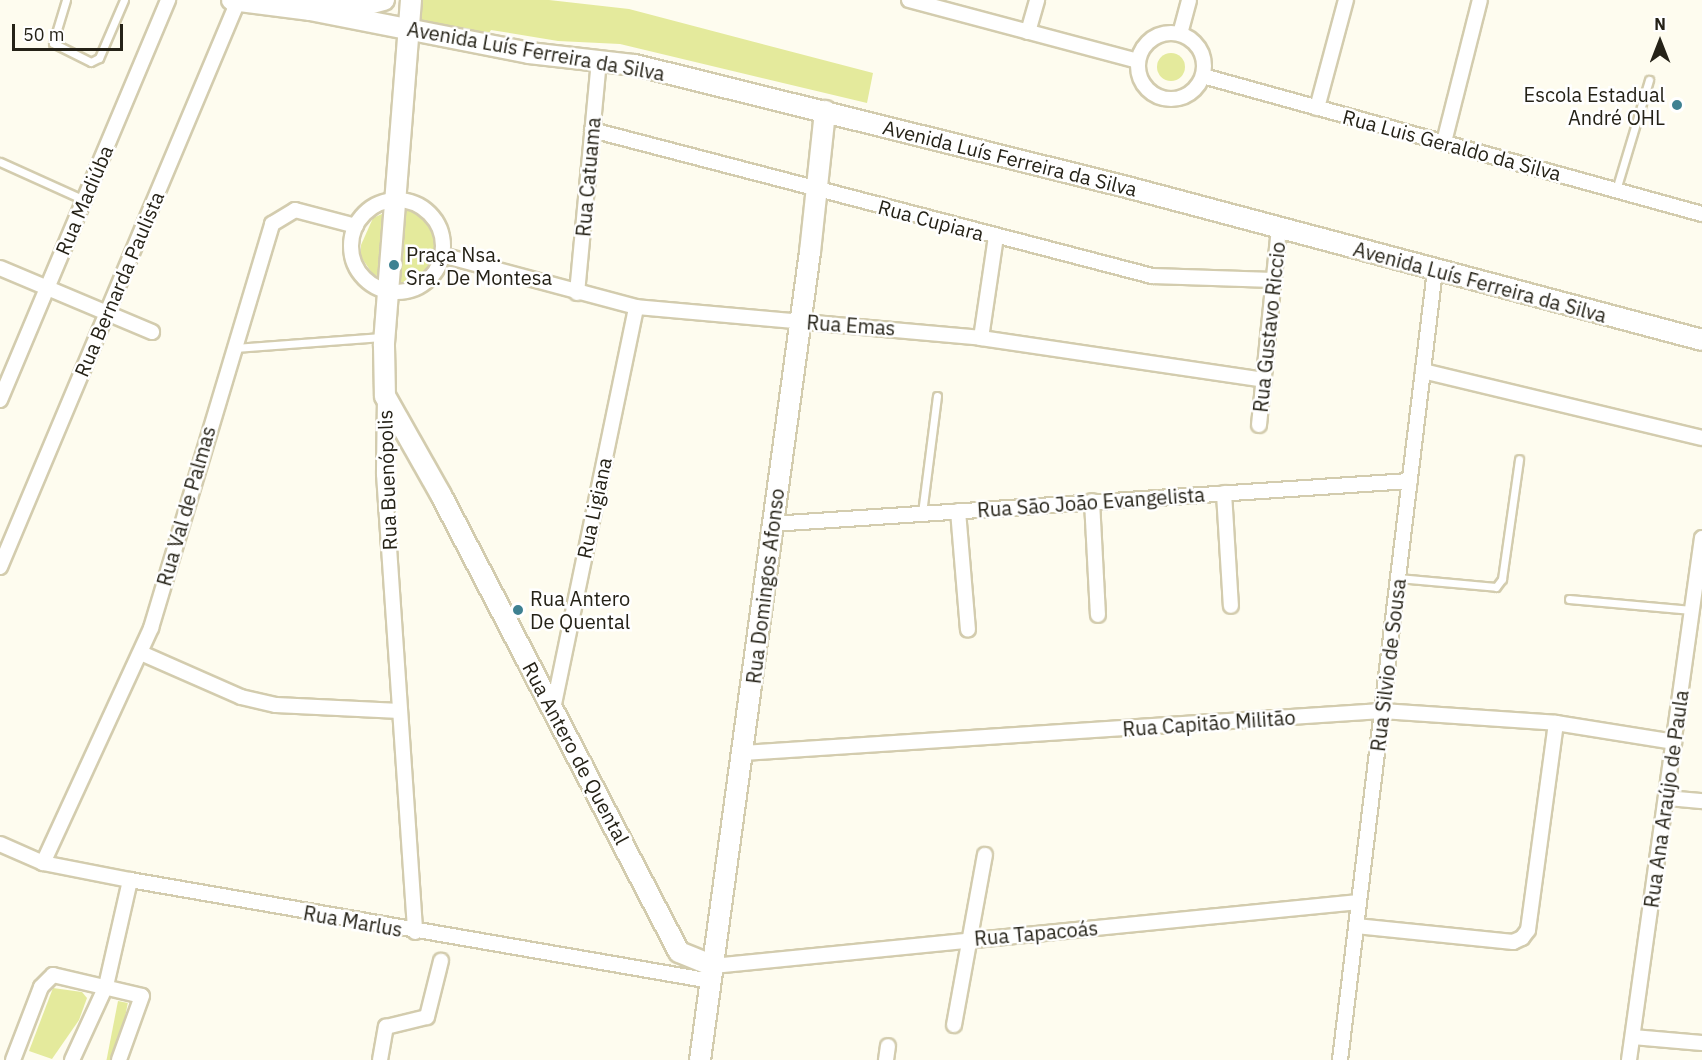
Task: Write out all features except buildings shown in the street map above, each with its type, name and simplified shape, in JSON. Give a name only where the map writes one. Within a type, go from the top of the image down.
[{"type":"street","name":"Rua Madiúba","points":[[0,400],[168,0]]},
{"type":"street","points":[[235,0],[310,10],[357,7],[384,0]]},
{"type":"street","name":"Rua Bernarda Paulista","points":[[0,567],[107,314],[235,0]]},
{"type":"street","name":"Rua Buenópolis","points":[[403,0],[402,15],[407,28]]},
{"type":"street","name":"Rua Buenópolis","points":[[411,0],[407,28],[385,336],[384,474],[415,932]]},
{"type":"street","points":[[909,0],[1138,61]]},
{"type":"street","points":[[1028,32],[1037,0]]},
{"type":"street","points":[[1180,34],[1189,0]]},
{"type":"street","points":[[1317,108],[1346,0]]},
{"type":"street","points":[[1444,142],[1480,0]]},
{"type":"street","name":"Avenida Luís Ferreira da Silva","points":[[310,10],[529,53],[635,65],[825,111],[1279,228],[1702,340]]},
{"type":"street","points":[[1180,34],[1198,46],[1204,66],[1203,76],[1191,92],[1163,98],[1147,88],[1138,61],[1149,41],[1158,35],[1180,34]]},
{"type":"street","name":"Rua Catuama","points":[[577,293],[599,61]]},
{"type":"street","name":"Rua Luis Geraldo da Silva","points":[[1203,76],[1702,214]]},
{"type":"street","name":"Rua Domingos Afonso","points":[[700,1060],[800,322],[825,111]]},
{"type":"street","name":"Rua Cupiara","points":[[592,130],[1152,276],[1274,280]]},
{"type":"street","points":[[396,200],[410,202],[433,216],[441,235],[442,255],[433,274],[416,288],[388,291],[377,287],[359,271],[351,249],[356,226],[376,205],[396,200]]},
{"type":"street","name":"Rua Val de Palmas","points":[[43,863],[141,653],[272,224],[295,210],[356,226]]},
{"type":"street","name":"Rua Gustavo Riccio","points":[[1259,425],[1279,228]]},
{"type":"street","points":[[981,338],[996,237]]},
{"type":"street","name":"Rua Emas","points":[[442,255],[636,307],[981,338],[1264,380]]},
{"type":"street","points":[[0,268],[152,333]]},
{"type":"street","name":"Rua Silvio de Sousa","points":[[1340,1060],[1435,270]]},
{"type":"street","name":"Rua Ligiana","points":[[553,709],[636,307]]},
{"type":"street","points":[[1423,371],[1702,438]]},
{"type":"street","name":"Rua Antero de Quental","points":[[385,396],[553,709],[633,873],[679,952],[712,973]]},
{"type":"street","name":"Rua São João Evangelista","points":[[772,524],[1410,481]]},
{"type":"street","points":[[1224,493],[1232,606]]},
{"type":"street","points":[[1092,501],[1098,615]]},
{"type":"street","points":[[958,510],[968,630]]},
{"type":"street","name":"Rua Ana Araújo de Paula","points":[[1629,1060],[1702,538]]},
{"type":"street","points":[[141,653],[242,697],[276,705],[400,711]]},
{"type":"street","name":"Rua Capitão Militão","points":[[743,753],[1382,711],[1556,723],[1674,742]]},
{"type":"street","points":[[1356,926],[1513,942],[1522,938],[1528,930],[1556,723]]},
{"type":"street","points":[[1667,798],[1702,801]]},
{"type":"street","name":"Rua Marlus","points":[[0,844],[43,863],[415,932],[712,973]]},
{"type":"street","points":[[954,1025],[985,855]]},
{"type":"street","points":[[72,1060],[106,986],[130,880]]},
{"type":"street","name":"Rua Tapacoás","points":[[712,973],[970,939],[1359,902]]},
{"type":"street","points":[[380,1060],[386,1027],[426,1017],[441,961]]},
{"type":"street","points":[[13,1060],[46,980],[58,975],[106,986],[143,998],[119,1060]]},
{"type":"street","points":[[1633,1037],[1702,1043]]},
{"type":"street","points":[[886,1060],[888,1046]]},
{"type":"lane","points":[[66,0],[53,43],[91,62],[99,58],[124,0]]},
{"type":"lane","points":[[1616,190],[1649,80]]},
{"type":"lane","points":[[0,162],[84,200]]},
{"type":"lane","points":[[233,348],[385,336]]},
{"type":"lane","points":[[922,513],[936,396]]},
{"type":"lane","points":[[1398,578],[1496,587],[1502,579],[1519,459]]},
{"type":"lane","points":[[1569,599],[1692,610]]},
{"type":"green space","points":[[423,0],[549,0],[629,9],[873,73],[867,103],[620,44],[558,41],[491,30],[485,39],[420,27],[417,21]]},
{"type":"green space","points":[[1171,53],[1181,57],[1185,67],[1181,77],[1171,81],[1161,77],[1157,67],[1161,57]]},
{"type":"green space","points":[[403,208],[417,211],[427,221],[436,238],[436,256],[428,273],[414,283],[397,286]]},
{"type":"green space","points":[[393,209],[387,283],[372,273],[361,257],[361,245],[373,218]]},
{"type":"green space","points":[[53,988],[82,992],[87,998],[79,1020],[52,1059],[29,1051]]},
{"type":"green space","points":[[118,1001],[128,1003],[117,1060],[107,1060]]},
{"type":"place","name":"Escola Estadual André OHL","points":[[1677,105]]},
{"type":"place","name":"Praça Nsa. Sra. De Montesa","points":[[394,265]]},
{"type":"place","name":"Rua Antero De Quental","points":[[518,610]]}]
